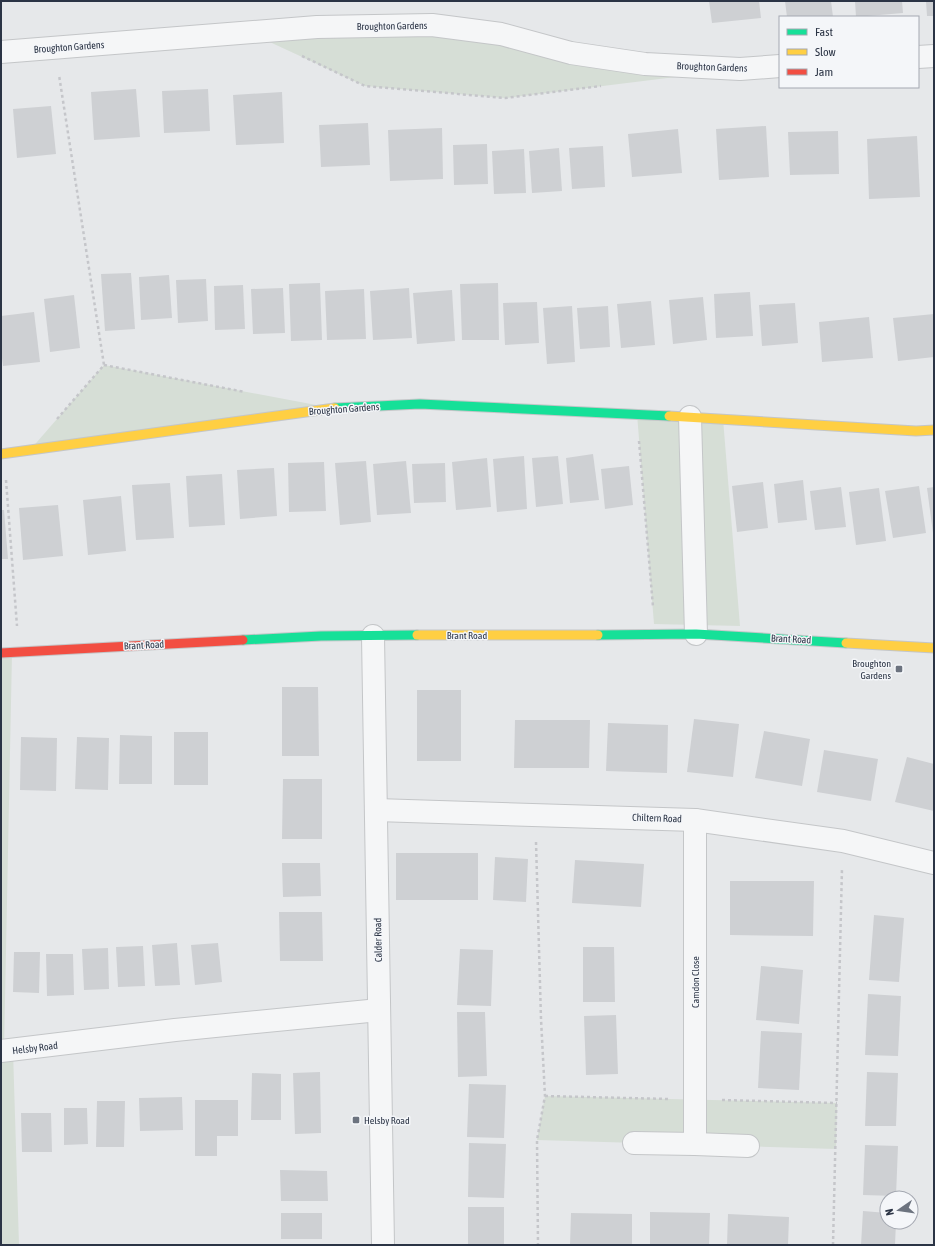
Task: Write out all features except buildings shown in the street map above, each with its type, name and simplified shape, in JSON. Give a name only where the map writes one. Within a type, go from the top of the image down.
[{"type":"street","name":"Broughton Gardens","points":[[1,52],[316,27],[432,25],[501,34],[571,53],[645,64],[740,69],[779,66]]},
{"type":"street","points":[[919,57],[934,56]]},
{"type":"street","name":"Broughton Gardens","points":[[2,454],[332,408],[420,404],[637,414],[916,431],[934,430]]},
{"type":"street","points":[[690,417],[695,626]]},
{"type":"street","points":[[416,636],[453,626]]},
{"type":"street","name":"Brant Road","points":[[1,653],[305,636],[416,636],[695,626],[930,647]]},
{"type":"street","name":"Calder Road","points":[[373,636],[383,1245]]},
{"type":"street","points":[[891,636],[930,647]]},
{"type":"street","name":"Chiltern Road","points":[[376,810],[695,820],[843,841],[934,863]]},
{"type":"street","name":"Camdon Close","points":[[695,820],[695,1144]]},
{"type":"street","name":"Helsby Road","points":[[1,1051],[175,1030],[379,1010]]},
{"type":"street","points":[[634,1143],[748,1146]]},
{"type":"path","points":[[30,450],[104,365],[56,48]]},
{"type":"path","points":[[300,56],[365,86],[505,98],[607,85]]},
{"type":"path","points":[[104,365],[245,392]]},
{"type":"path","points":[[637,414],[653,608]]},
{"type":"path","points":[[2,454],[19,653]]},
{"type":"path","points":[[536,815],[541,1019],[545,1096],[537,1140],[538,1245]]},
{"type":"path","points":[[834,1245],[843,841]]},
{"type":"shaded area","points":[[432,25],[740,69],[505,98],[365,86],[250,33]]},
{"type":"shaded area","points":[[104,365],[332,408],[30,450]]},
{"type":"shaded area","points":[[637,414],[723,419],[740,626],[654,624]]},
{"type":"shaded area","points":[[12,653],[4,1051],[13,1051],[19,1245],[1,1245],[1,654]]},
{"type":"shaded area","points":[[545,1096],[837,1103],[836,1149],[537,1140]]},
{"type":"traffic: fast","points":[[335,408],[420,404],[669,416]]},
{"type":"traffic: fast","points":[[598,635],[696,634],[846,643]]},
{"type":"traffic: fast","points":[[243,640],[321,636],[417,635]]},
{"type":"traffic: slow","points":[[1,454],[335,408]]},
{"type":"traffic: slow","points":[[669,416],[916,431],[934,430]]},
{"type":"traffic: slow","points":[[417,635],[598,635]]},
{"type":"traffic: slow","points":[[846,643],[934,648]]},
{"type":"traffic: jam","points":[[1,653],[243,640]]},
{"type":"place","name":"Broughton Gardens","points":[[899,669]]},
{"type":"place","name":"Helsby Road","points":[[356,1120]]}]
